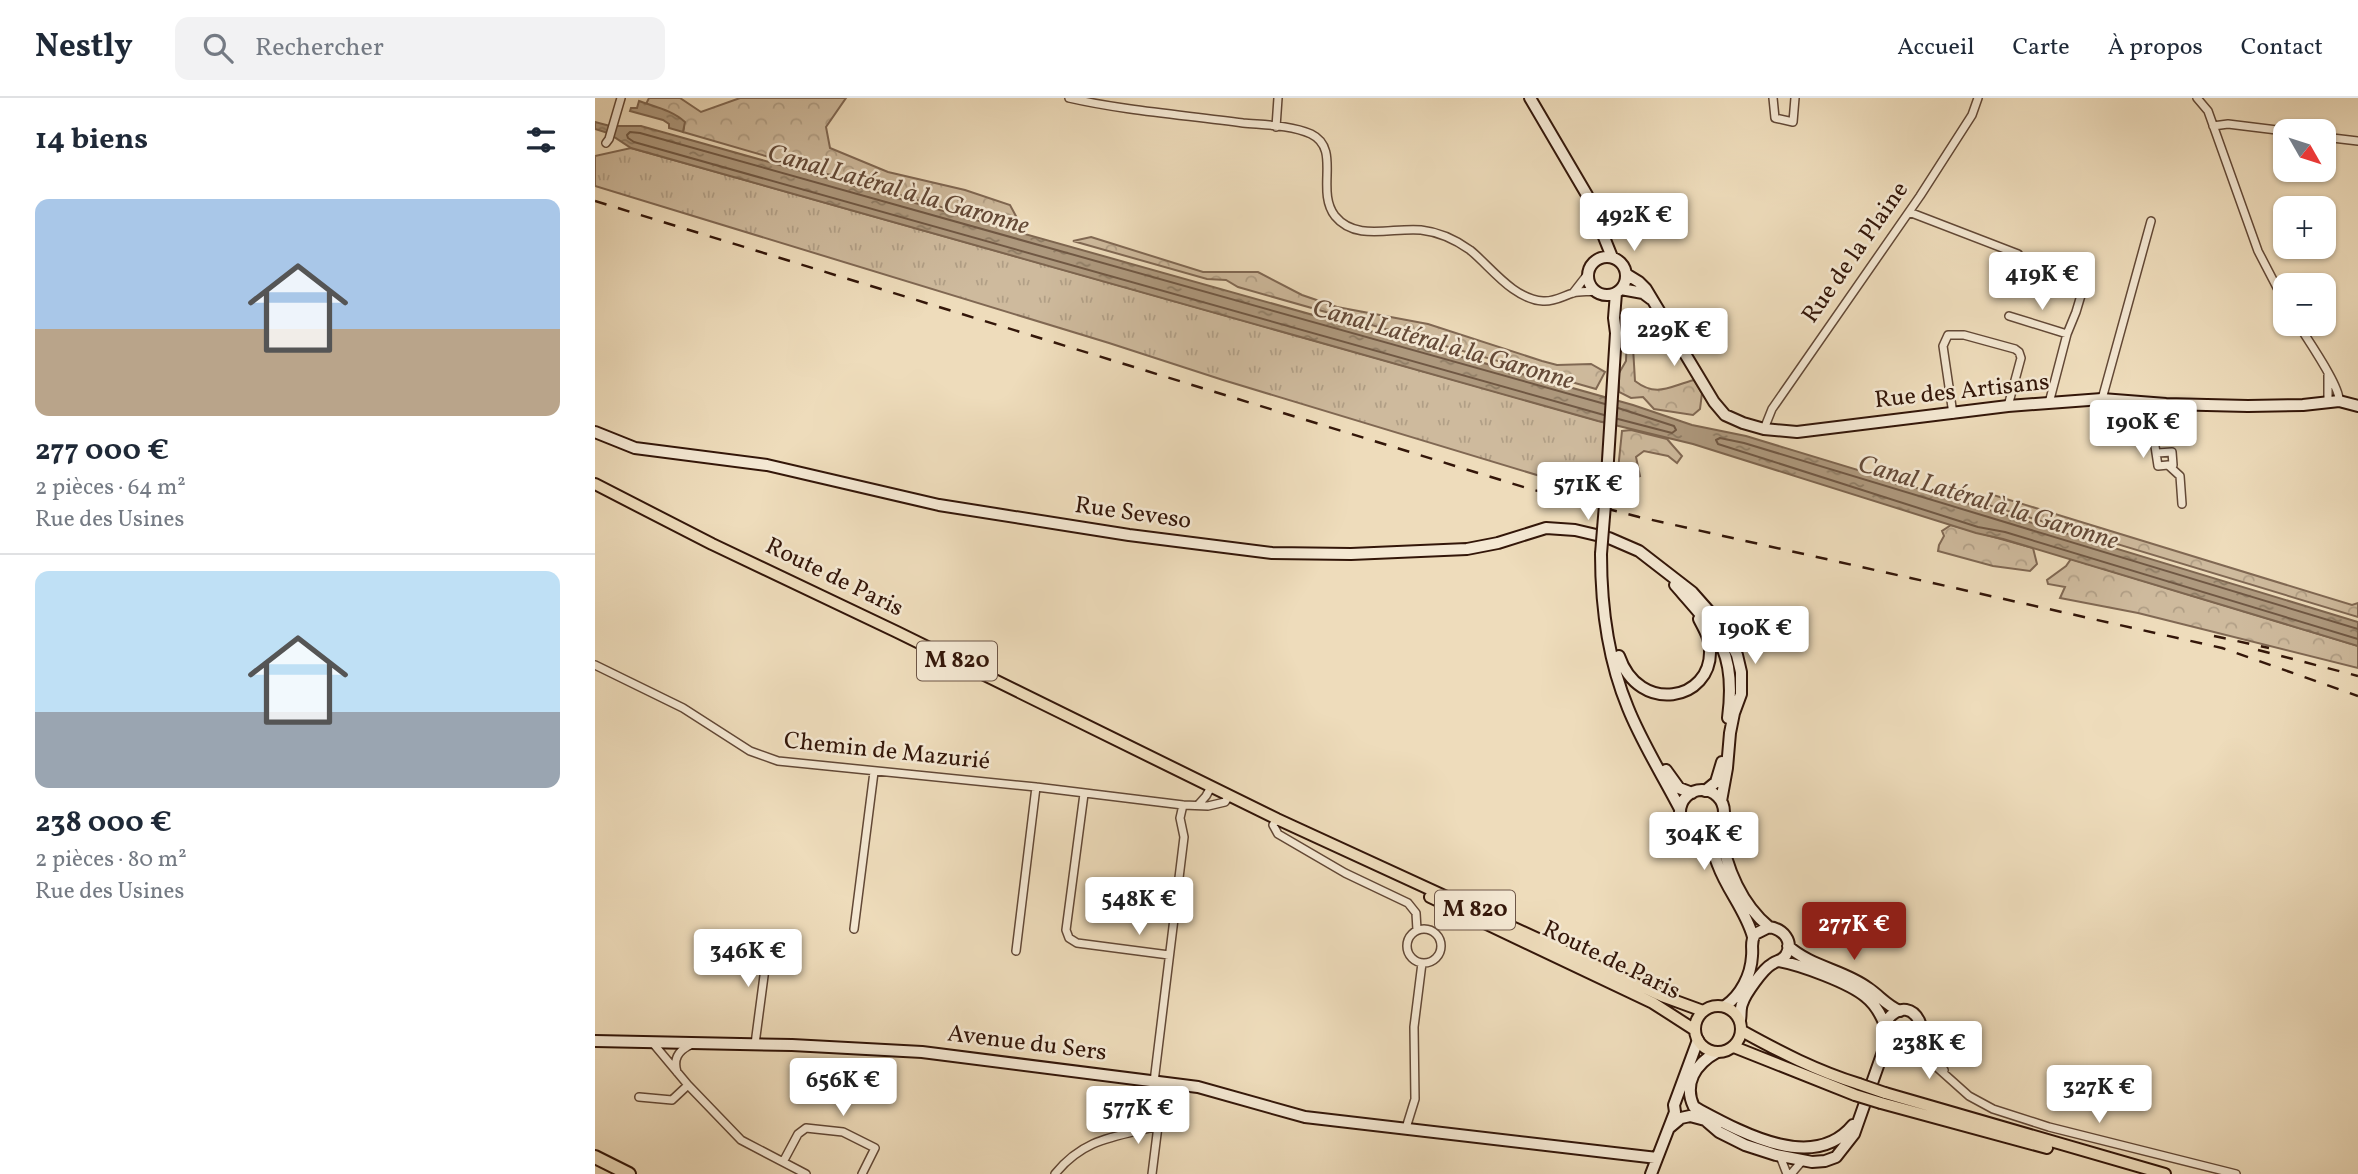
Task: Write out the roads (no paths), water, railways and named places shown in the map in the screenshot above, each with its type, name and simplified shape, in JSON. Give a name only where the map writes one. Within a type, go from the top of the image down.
[{"type":"highway","points":[[595,1157],[629,1174]]},
{"type":"main road","name":"Route de Paris","points":[[595,484],[712,544],[1229,796],[1275,825],[1319,839],[1662,996],[1703,1011]]},
{"type":"main road","name":"Route de Paris","points":[[1319,839],[1383,874],[1653,1003],[1697,1035]]},
{"type":"main road","points":[[1741,1025],[1739,1041],[1727,1051],[1707,1049],[1697,1035],[1698,1017],[1703,1011],[1715,1006],[1725,1006],[1734,1012],[1741,1025],[1778,1051],[1857,1090]]},
{"type":"main road","points":[[1734,1047],[1883,1098],[2165,1174]]},
{"type":"street","points":[[606,143],[621,98]]},
{"type":"street","points":[[1069,98],[1121,108],[1276,127],[1310,134],[1327,151],[1326,197],[1336,216],[1347,225],[1362,231],[1422,230],[1447,237],[1469,250],[1514,289],[1533,299],[1545,301],[1573,293],[1618,291],[1643,293],[1651,300]]},
{"type":"street","points":[[1121,108],[1122,98]]},
{"type":"street","points":[[1276,127],[1278,98]]},
{"type":"street","points":[[1530,98],[1587,195],[1612,257],[1622,263],[1626,274],[1618,291],[1614,318],[1616,333],[1601,554],[1604,611],[1618,679],[1632,718],[1680,809],[1685,826],[1695,833],[1712,832],[1719,826],[1724,813],[1721,801],[1711,792],[1692,793],[1679,788],[1673,781],[1618,679]]},
{"type":"street","points":[[1773,98],[1775,118],[1793,122],[1795,98]]},
{"type":"street","name":"Rue de la Plaine","points":[[1764,429],[1772,409],[1909,212],[1970,118],[1978,98]]},
{"type":"street","points":[[2197,98],[2208,111],[2258,251],[2273,280]]},
{"type":"street","points":[[2213,126],[2228,124],[2273,130]]},
{"type":"street","points":[[2336,138],[2358,141]]},
{"type":"street","points":[[1909,212],[2018,254],[2012,274]]},
{"type":"street","points":[[2102,399],[2151,221]]},
{"type":"street","points":[[1573,293],[1597,259],[1599,227]]},
{"type":"street","points":[[1597,259],[1612,257]]},
{"type":"street","points":[[2049,402],[2067,334],[2088,272]]},
{"type":"street","name":"Rue des Artisans","points":[[1626,274],[1646,289],[1714,402],[1725,415],[1764,429],[1797,432],[2049,402],[2102,399],[2248,406],[2303,405],[2333,401]]},
{"type":"street","points":[[1587,275],[1588,281],[1614,318]]},
{"type":"street","points":[[2010,316],[2067,334]]},
{"type":"street","points":[[1953,414],[1943,346],[1948,335],[1964,335],[2019,352],[2021,358],[2008,407]]},
{"type":"street","points":[[2305,336],[2339,391],[2333,401]]},
{"type":"street","points":[[2328,374],[2333,401]]},
{"type":"street","points":[[2333,401],[2358,406]]},
{"type":"street","points":[[2154,403],[2151,420],[2158,466],[2173,465],[2172,452],[2157,453]]},
{"type":"street","name":"Rue Seveso","points":[[595,432],[635,447],[767,465],[939,505],[1174,541],[1272,553],[1351,554],[1467,549],[1498,543],[1533,531],[1561,528],[1625,544],[1639,551],[1692,592],[1712,613],[1729,639],[1739,664],[1741,694],[1730,733],[1721,801]]},
{"type":"street","points":[[2168,465],[2180,476],[2182,504]]},
{"type":"street","name":"Rue Seveso","points":[[1662,569],[1712,628],[1725,652],[1732,687],[1720,772],[1716,782],[1705,791]]},
{"type":"street","points":[[1604,611],[1623,668],[1629,677],[1641,689],[1661,695],[1682,692],[1692,686],[1706,669],[1710,649],[1699,619],[1700,613]]},
{"type":"street","name":"Chemin de Mazurié","points":[[595,664],[683,708],[757,754],[798,764],[1036,787],[1183,805],[1208,806],[1222,803],[1229,796]]},
{"type":"street","points":[[854,929],[874,772]]},
{"type":"street","points":[[1016,951],[1036,787]]},
{"type":"street","points":[[1197,805],[1211,787]]},
{"type":"street","points":[[1680,809],[1683,801],[1692,793]]},
{"type":"street","points":[[1084,794],[1066,930],[1069,938],[1077,943],[1170,955]]},
{"type":"street","points":[[1152,1174],[1170,955],[1184,837],[1181,818],[1183,805]]},
{"type":"street","points":[[1275,825],[1277,834],[1345,873],[1408,902],[1416,913],[1417,930]]},
{"type":"street","points":[[1719,826],[1731,874],[1758,916],[1769,927],[1784,934],[1788,946],[1787,953],[1744,997],[1741,1025]]},
{"type":"street","points":[[1703,834],[1711,844],[1722,874],[1748,922],[1753,937]]},
{"type":"street","points":[[1725,1006],[1736,997],[1746,981],[1753,953],[1753,937],[1758,931],[1769,927]]},
{"type":"street","points":[[1417,930],[1432,931],[1441,943],[1438,955],[1422,963],[1413,959],[1407,950],[1408,938],[1417,930]]},
{"type":"street","points":[[755,1044],[769,938]]},
{"type":"street","points":[[1788,946],[1809,960],[1862,984],[1890,1007],[1916,1015],[1922,1026],[1921,1035],[1914,1044],[1888,1055],[1878,1066]]},
{"type":"street","points":[[1753,953],[1761,962],[1794,964],[1858,990],[1871,1002],[1891,1043],[1921,1054],[1979,1102],[2049,1127],[2236,1174]]},
{"type":"street","points":[[1406,1128],[1415,1100],[1414,1027],[1422,963]]},
{"type":"street","points":[[1697,1035],[1678,1100],[1682,1098],[1686,1110],[1745,1145],[1802,1161],[1825,1161],[1836,1157],[1854,1134],[1878,1066],[1886,1030],[1892,1014],[1900,1010]]},
{"type":"street","points":[[1921,1035],[1956,1085]]},
{"type":"street","name":"Avenue du Sers","points":[[595,1041],[755,1044],[922,1052],[1198,1087],[1305,1116],[1657,1158]]},
{"type":"street","points":[[652,1042],[688,1085],[741,1140],[806,1174]]},
{"type":"street","points":[[677,1072],[675,1062],[679,1052],[690,1045],[700,1043]]},
{"type":"street","points":[[1651,1174],[1669,1128],[1686,1110],[1694,1073],[1703,1061],[1717,1052]]},
{"type":"street","points":[[639,1097],[672,1100],[688,1085]]},
{"type":"street","points":[[1686,1110],[1776,1147],[1808,1152],[1830,1147],[1840,1141],[1860,1114]]},
{"type":"street","points":[[1055,1174],[1068,1158],[1092,1143],[1158,1126]]},
{"type":"street","points":[[783,1162],[798,1134],[806,1128],[843,1132],[875,1148],[862,1174]]},
{"type":"street","points":[[1780,1156],[1789,1174],[1802,1161]]},
{"type":"water","points":[[639,101],[675,114],[685,122],[683,132],[669,128],[669,124],[663,120],[630,111],[631,108],[637,108]]},
{"type":"water","points":[[595,122],[610,126],[641,126],[1633,405],[1692,425],[1746,436],[2358,622],[2358,646],[1976,533],[1693,444],[1598,421],[631,148],[608,133],[595,129]]},
{"type":"railway","points":[[595,201],[1530,489],[1639,517],[2222,648],[2358,696]]},
{"type":"railway","points":[[2214,636],[2269,648]]},
{"type":"railway","points":[[2258,650],[2358,676]]},
{"type":"water label","name":"Canal Latéral à la Garonne","points":[[898,190]]},
{"type":"water label","name":"Canal Latéral à la Garonne","points":[[1443,345]]},
{"type":"water label","name":"Canal Latéral à la Garonne","points":[[1988,503]]}]
